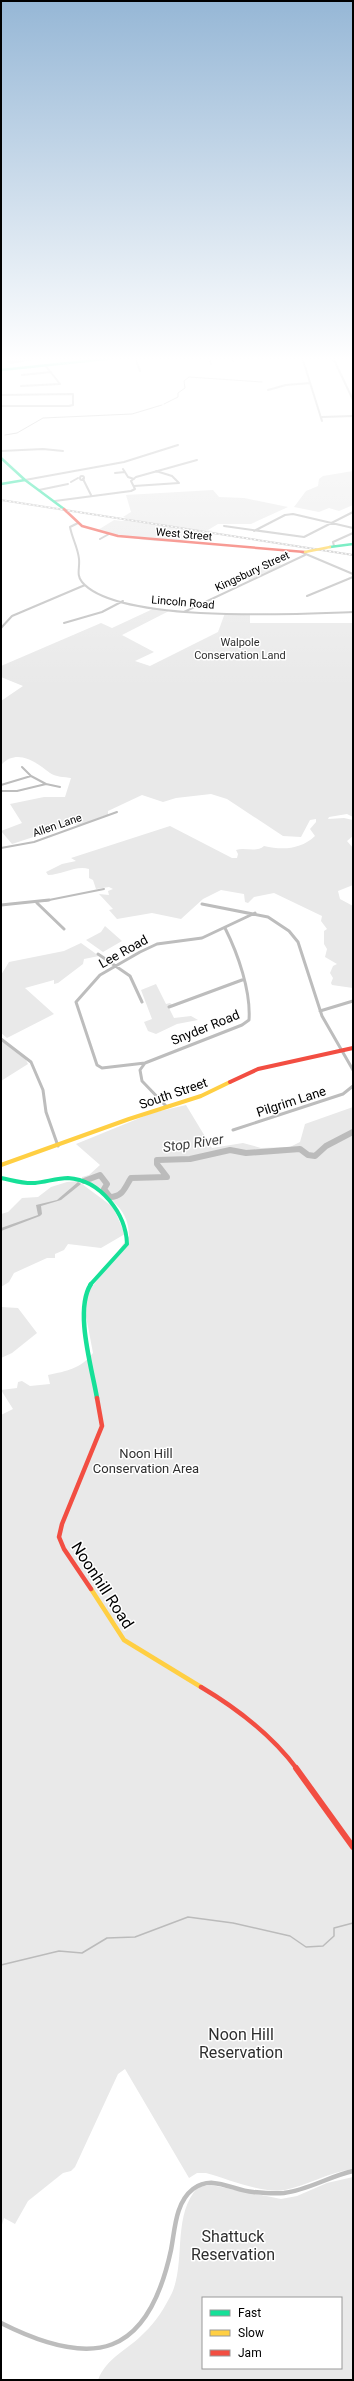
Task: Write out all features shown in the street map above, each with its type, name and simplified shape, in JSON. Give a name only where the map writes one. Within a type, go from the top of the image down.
[{"type":"main road","name":"West Street","points":[[12,468],[30,484],[55,501],[78,523],[109,534],[132,539],[304,553],[332,546],[353,544]]},
{"type":"main road","points":[[1,484],[25,480]]},
{"type":"main road","points":[[16,482],[30,484]]},
{"type":"main road","name":"South Street","points":[[1,1165],[58,1146],[166,1106],[201,1096],[269,1066],[353,1048]]},
{"type":"main road","name":"Noonhill Road","points":[[1,1178],[31,1183],[65,1178],[78,1180],[113,1205],[121,1216],[128,1232],[127,1244],[109,1261],[85,1294],[84,1324],[102,1426],[88,1465],[62,1524],[59,1537],[62,1544],[124,1640],[234,1707],[263,1731],[290,1760],[335,1827],[353,1848]]},
{"type":"street","points":[[25,480],[90,468]]},
{"type":"street","points":[[123,469],[128,477],[134,479],[167,468]]},
{"type":"street","points":[[134,486],[173,486],[179,483],[172,476],[156,471]]},
{"type":"street","points":[[115,473],[125,472]]},
{"type":"street","points":[[72,482],[78,478],[88,476]]},
{"type":"street","points":[[84,478],[91,495]]},
{"type":"street","points":[[55,501],[91,495],[131,491],[136,489],[131,481],[134,479]]},
{"type":"street","points":[[39,490],[68,484]]},
{"type":"street","points":[[224,526],[304,538],[353,512]]},
{"type":"street","points":[[254,531],[291,514],[332,522],[353,528]]},
{"type":"street","points":[[1,628],[12,616],[85,585],[78,571],[79,558],[70,528],[78,523]]},
{"type":"street","points":[[332,546],[334,542],[353,533]]},
{"type":"street","points":[[100,540],[109,534]]},
{"type":"street","points":[[304,553],[353,574]]},
{"type":"street","name":"Kingsbury Street","points":[[183,612],[304,553]]},
{"type":"street","points":[[307,596],[353,577]]},
{"type":"street","name":"Lincoln Road","points":[[85,585],[123,601],[154,609],[183,612],[353,612]]},
{"type":"street","points":[[64,623],[102,612],[123,601]]},
{"type":"street","points":[[22,767],[31,776],[46,784],[60,787]]},
{"type":"street","points":[[1,784],[31,776]]},
{"type":"street","points":[[1,791],[17,791],[46,784]]},
{"type":"street","name":"Allen Lane","points":[[1,848],[34,842],[117,812]]},
{"type":"street","points":[[1,905],[36,903],[104,889]]},
{"type":"street","points":[[36,903],[64,929]]},
{"type":"street","points":[[202,904],[254,913],[282,924],[294,934],[298,942],[320,1011],[353,1070]]},
{"type":"street","name":"Lee Road","points":[[99,1067],[76,1002],[100,974],[157,944],[195,940],[225,928],[254,913]]},
{"type":"street","name":"Snyder Road","points":[[99,1067],[145,1063],[242,1025],[249,1020],[248,1005],[232,939],[225,928]]},
{"type":"street","points":[[98,954],[116,965],[132,978],[142,1002]]},
{"type":"street","points":[[169,1007],[242,980]]},
{"type":"street","points":[[320,1011],[353,1001]]},
{"type":"street","points":[[1,1039],[22,1053],[31,1062],[43,1090],[46,1112],[58,1146]]},
{"type":"street","points":[[145,1063],[140,1070],[142,1081],[166,1106]]},
{"type":"street","name":"Pilgrim Lane","points":[[233,1130],[343,1094],[353,1086]]},
{"type":"street","points":[[1,2323],[61,2346],[80,2350],[102,2349],[119,2344],[141,2324],[157,2299],[165,2276],[181,2206],[193,2189],[212,2182],[223,2183],[245,2191],[281,2193],[331,2175],[353,2171]]},
{"type":"green space","points":[[353,471],[353,505],[339,511],[329,508],[319,512],[294,507],[306,491],[318,486],[319,479],[323,476]]},
{"type":"green space","points":[[213,490],[219,497],[244,498],[288,507],[251,524],[218,524],[208,530],[213,531],[200,537],[186,540],[156,541],[125,537],[98,530],[114,520],[122,521],[129,519],[123,517],[131,512],[126,495]]},
{"type":"green space","points":[[273,562],[282,565],[250,580],[241,576]]},
{"type":"green space","name":"Walpole Conservation Land","points":[[155,608],[169,611],[122,635],[154,652],[135,661],[150,666],[218,632],[225,613],[250,614],[250,623],[353,623],[353,817],[347,814],[329,817],[328,819],[344,818],[353,820],[353,836],[347,841],[353,848],[353,885],[338,891],[340,899],[353,906],[353,988],[332,985],[331,983],[333,978],[330,973],[333,966],[337,964],[325,957],[327,949],[324,944],[324,931],[327,929],[321,921],[322,916],[274,893],[254,897],[248,903],[245,902],[244,894],[221,890],[203,899],[181,919],[152,913],[117,919],[109,910],[113,909],[99,894],[109,895],[108,891],[113,889],[109,887],[96,889],[93,880],[89,878],[89,869],[79,868],[53,875],[48,875],[46,872],[62,864],[76,861],[71,858],[170,826],[232,858],[237,858],[238,854],[236,850],[239,849],[254,850],[264,846],[291,848],[309,841],[315,836],[310,829],[316,822],[316,819],[310,820],[301,837],[283,836],[227,799],[211,794],[176,798],[163,802],[142,795],[108,811],[108,815],[81,825],[73,824],[12,844],[1,831],[22,823],[10,804],[44,797],[65,797],[71,778],[60,777],[50,773],[26,758],[13,758],[7,760],[1,765],[1,701],[23,686],[1,677],[1,666],[101,623],[112,628]]},
{"type":"green space","points":[[105,926],[122,941],[103,952],[86,940],[101,932]]},
{"type":"green space","points":[[81,943],[99,956],[84,959],[83,964],[58,983],[54,984],[54,980],[25,988],[54,1014],[7,1038],[1,1033],[1,975],[9,962],[64,951]]},
{"type":"green space","points":[[156,984],[166,1004],[170,1003],[174,1006],[169,1008],[174,1018],[191,1016],[198,1020],[177,1024],[156,1034],[148,1031],[144,1022],[152,1019],[141,990]]},
{"type":"green space","points":[[1,1041],[24,1056],[28,1064],[1,1081]]},
{"type":"green space","points":[[186,1105],[212,1148],[243,1143],[261,1148],[290,1147],[300,1142],[305,1124],[353,1107],[353,2169],[335,2173],[293,2188],[276,2191],[256,2188],[206,2173],[197,2173],[189,2178],[125,2069],[118,2074],[75,2167],[71,2171],[63,2173],[28,2201],[15,2224],[4,2218],[1,2228],[1,1415],[13,1409],[1,1390],[17,1388],[18,1382],[22,1381],[30,1386],[50,1384],[48,1375],[78,1366],[93,1353],[86,1316],[87,1294],[129,1236],[125,1216],[120,1209],[107,1196],[82,1180],[82,1177],[89,1175],[100,1165],[76,1144],[152,1113]]},
{"type":"green space","points":[[78,1181],[113,1207],[125,1234],[101,1248],[68,1244],[64,1250],[55,1254],[55,1258],[47,1258],[14,1273],[9,1282],[1,1287],[1,1214],[8,1212],[22,1198],[38,1197],[51,1187],[67,1182]]},
{"type":"green space","points":[[1,1307],[18,1308],[37,1333],[12,1353],[1,1358]]},
{"type":"green space","name":"Shattuck Reservation","points":[[353,2177],[353,2380],[98,2380],[107,2365],[148,2329],[160,2314],[172,2293],[176,2280],[180,2238],[185,2211],[190,2198],[198,2187],[211,2185],[281,2199],[297,2196],[327,2183]]},
{"type":"shaded area","points":[[78,1182],[81,1184],[61,1200],[41,1206],[42,1214],[40,1216],[1,1231],[1,1228],[38,1215],[36,1205],[57,1200]]},
{"type":"waterway","name":"Stop River","points":[[84,1181],[100,1175],[107,1184],[104,1189],[110,1197],[114,1197],[123,1191],[131,1178],[167,1177],[157,1164],[157,1160],[190,1159],[230,1150],[246,1153],[300,1149],[308,1155],[315,1156],[326,1146],[353,1132]]},
{"type":"waterway","points":[[1,1965],[59,1951],[82,1953],[107,1938],[135,1937],[188,1917],[233,1923],[290,1936],[306,1947],[323,1946],[334,1936],[334,1928],[353,1923]]},
{"type":"railway","points":[[1,500],[353,555]]},
{"type":"traffic: fast","points":[[12,468],[25,480],[64,509]]},
{"type":"traffic: fast","points":[[1,484],[25,480]]},
{"type":"traffic: fast","points":[[330,547],[353,544]]},
{"type":"traffic: fast","points":[[1,1178],[31,1183],[64,1178],[84,1182],[112,1203],[124,1223],[127,1233],[127,1244],[92,1281],[85,1294],[85,1328],[97,1398]]},
{"type":"traffic: slow","points":[[305,552],[330,547]]},
{"type":"traffic: slow","points":[[1,1165],[129,1119],[201,1096],[230,1082]]},
{"type":"traffic: slow","points":[[91,1589],[124,1640],[201,1687]]},
{"type":"traffic: jam","points":[[66,511],[82,526],[118,536],[305,552]]},
{"type":"traffic: jam","points":[[230,1082],[258,1069],[353,1048]]},
{"type":"traffic: jam","points":[[91,1589],[64,1549],[59,1537],[62,1524],[102,1426],[97,1398]]},
{"type":"traffic: jam","points":[[201,1687],[226,1702],[271,1738],[290,1760],[336,1826],[353,1847]]},
{"type":"park label","name":"Noon Hill Conservation Area","points":[[146,1460]]},
{"type":"park label","name":"Noon Hill Reservation","points":[[241,2043]]}]
